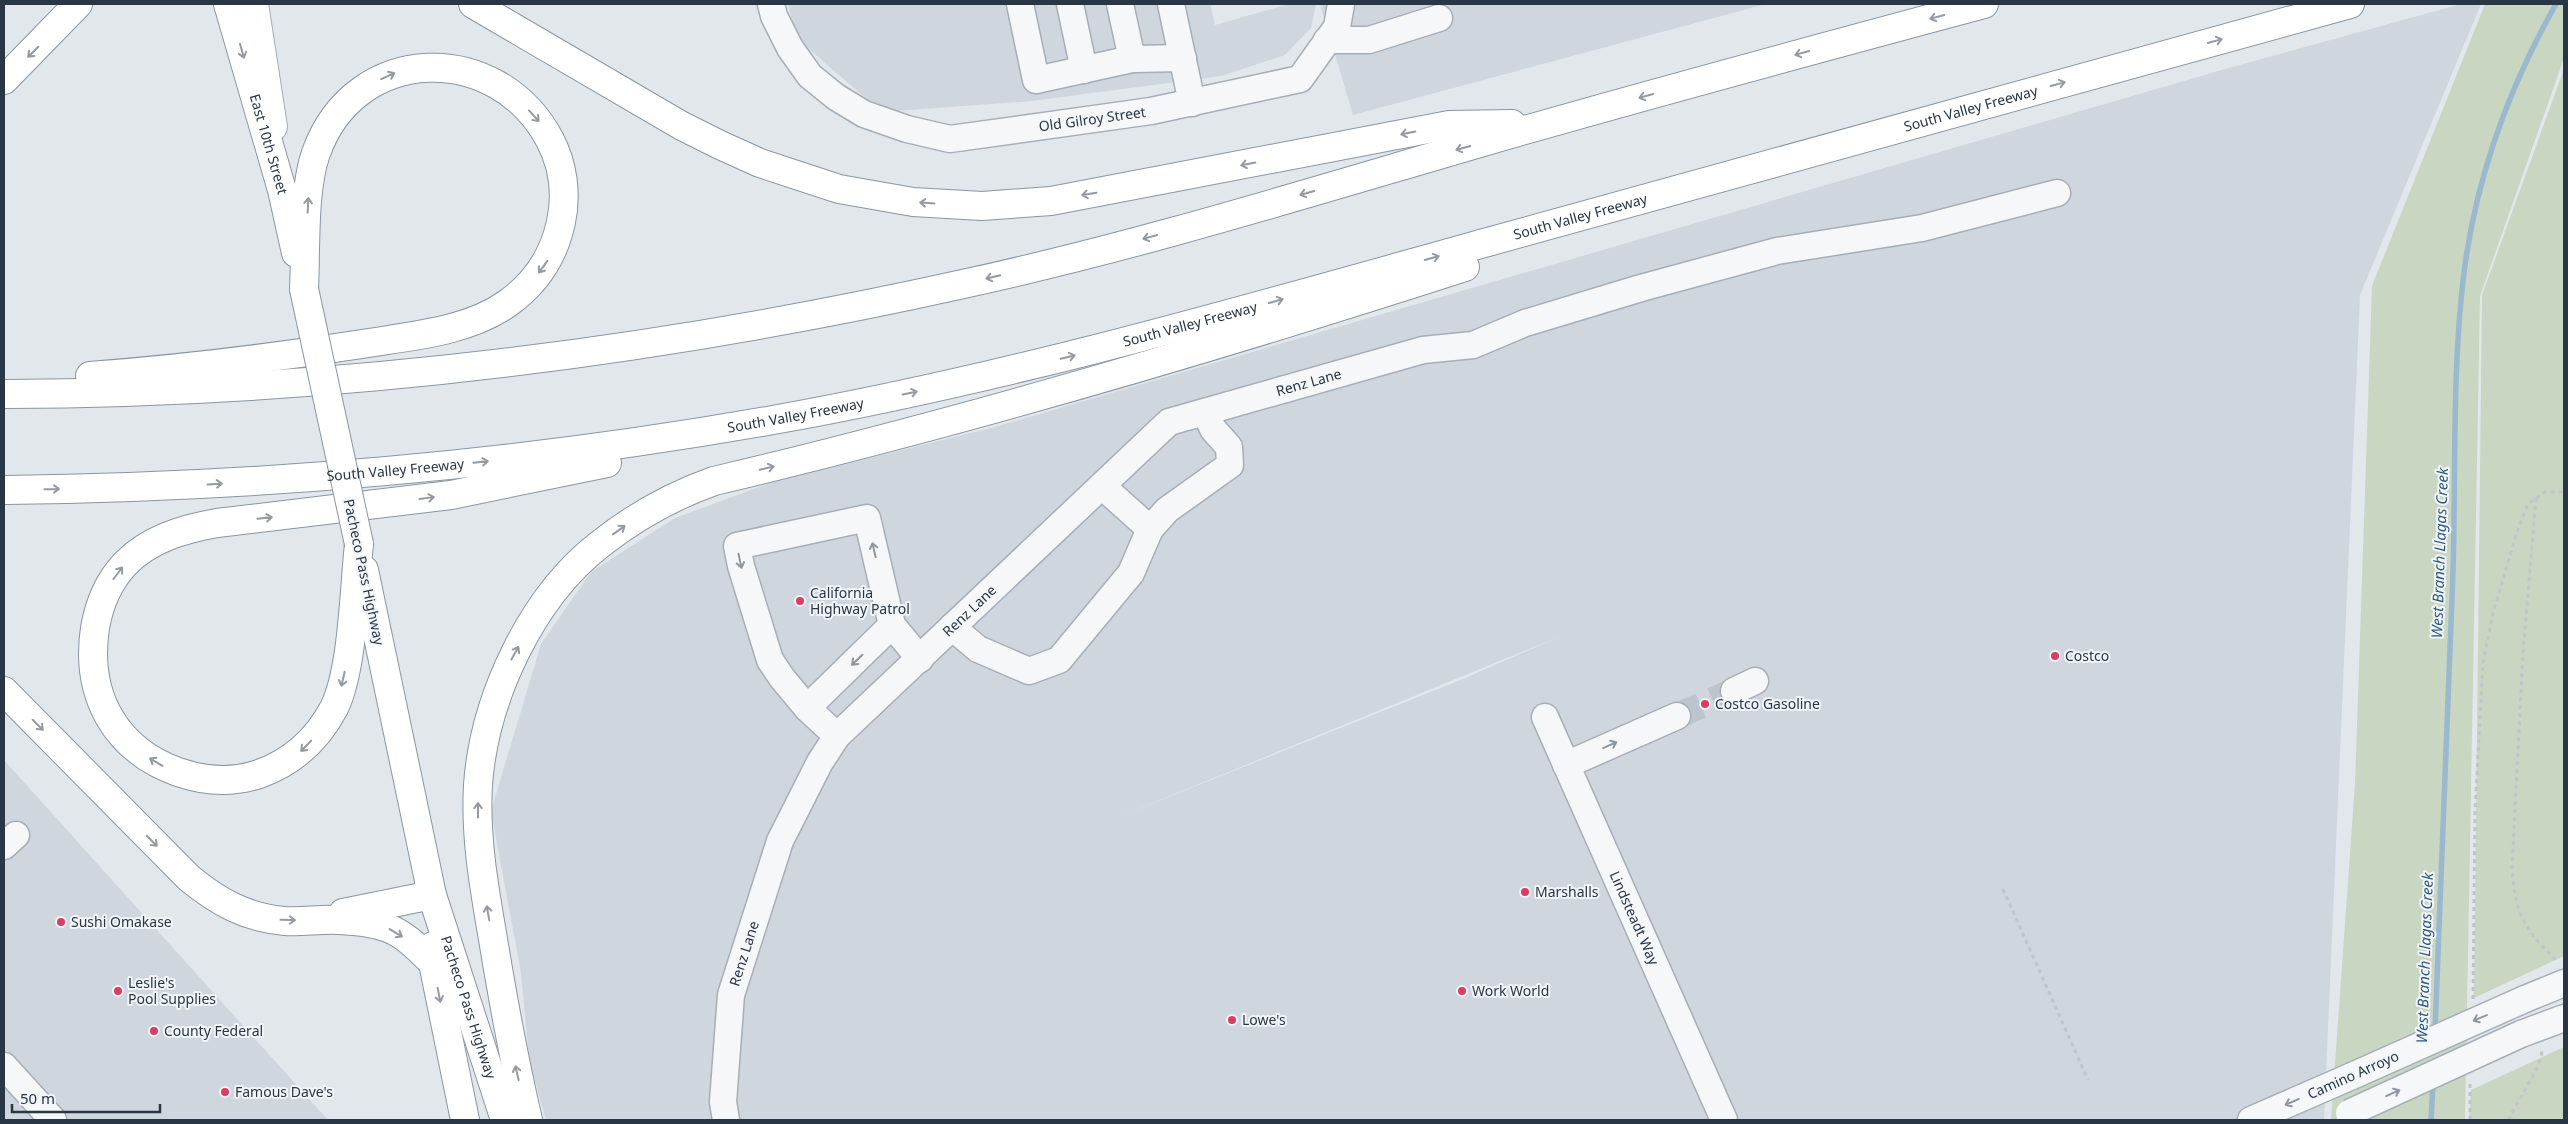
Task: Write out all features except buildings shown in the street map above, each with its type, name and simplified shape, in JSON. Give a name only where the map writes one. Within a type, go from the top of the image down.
[{"type":"main road","points":[[4,80],[70,13],[84,4]]},
{"type":"main road","name":"East 10th Street","points":[[228,4],[282,190]]},
{"type":"main road","name":"East 10th Street","points":[[254,4],[282,190]]},
{"type":"main road","points":[[473,4],[682,126],[760,163],[839,189],[913,202],[982,206],[1051,201],[1449,125],[1543,124]]},
{"type":"main road","points":[[4,394],[202,389],[344,380],[545,359],[714,333],[884,301],[1050,263],[1218,218],[1543,124],[1984,4]]},
{"type":"main road","name":"South Valley Freeway","points":[[4,490],[180,486],[436,467],[605,447],[862,403],[1114,346],[2350,4]]},
{"type":"main road","points":[[4,382],[148,371],[290,355],[419,334],[483,318],[508,304],[531,283],[548,261],[558,237],[564,208],[563,177],[556,152],[542,124],[520,100],[492,80],[461,69],[430,67],[400,71],[372,83],[348,101],[328,126],[315,155],[309,188],[304,289]]},
{"type":"main road","points":[[528,1120],[509,1037],[479,859],[478,784],[484,745],[494,703],[511,661],[539,611],[574,568],[598,545],[632,521],[680,493],[714,481],[971,417],[1083,386],[1277,328],[1859,139]]},
{"type":"main road","name":"Pacheco Pass Highway","points":[[282,190],[359,544],[432,895],[505,1120]]},
{"type":"main road","points":[[359,544],[343,681],[334,707],[320,732],[299,753],[274,768],[248,778],[217,780],[191,777],[164,767],[139,752],[119,731],[103,706],[94,678],[92,648],[97,616],[108,587],[125,564],[144,548],[168,536],[217,523],[385,504],[502,486],[862,403]]},
{"type":"main road","points":[[4,691],[189,878],[210,896],[234,909],[259,917],[286,921],[314,919],[367,922],[389,928],[411,942],[433,964]]},
{"type":"main road","points":[[314,919],[432,895]]},
{"type":"main road","name":"Pacheco Pass Highway","points":[[432,895],[433,964],[465,1120]]},
{"type":"street","name":"Old Gilroy Street","points":[[771,4],[774,16],[790,48],[810,76],[836,97],[864,114],[907,130],[950,139],[1151,112],[1300,79],[1337,27],[1341,4]]},
{"type":"street","points":[[1020,4],[1036,80],[1132,59],[1183,58]]},
{"type":"street","points":[[1070,4],[1084,70]]},
{"type":"street","points":[[1120,4],[1132,59]]},
{"type":"street","points":[[1171,4],[1192,103]]},
{"type":"street","points":[[1328,40],[1369,40],[1439,18]]},
{"type":"street","name":"Renz Lane","points":[[726,1120],[723,1102],[731,995],[780,841],[820,762],[837,736],[1169,422],[1423,350],[1473,345],[1525,323],[1777,251],[1922,228],[2058,194]]},
{"type":"street","points":[[952,627],[978,649],[1029,671],[1059,660],[1131,573],[1150,529],[1167,510],[1230,465],[1229,447],[1212,429],[1205,412]]},
{"type":"street","points":[[1102,486],[1150,529]]},
{"type":"street","points":[[837,736],[808,708],[782,678],[770,660],[741,566],[737,546],[867,518],[892,626],[920,659]]},
{"type":"street","points":[[808,708],[892,626]]},
{"type":"street","points":[[1566,765],[1677,716]]},
{"type":"street","name":"Lindsteadt Way","points":[[1545,717],[1724,1120]]},
{"type":"street","name":"Camino Arroyo","points":[[2251,1120],[2525,999],[2561,973]]},
{"type":"street","points":[[2341,1117],[2543,1026]]},
{"type":"street","points":[[4,1066],[53,1120]]},
{"type":"path","points":[[2473,1003],[2476,811],[2483,664],[2493,613],[2517,532],[2528,504],[2545,492],[2564,492]]},
{"type":"path","points":[[2536,498],[2523,662],[2512,868],[2514,895],[2520,918],[2561,973]]},
{"type":"path","points":[[2003,888],[2088,1080]]},
{"type":"path","points":[[2509,1120],[2515,1104],[2542,1060],[2543,1026]]},
{"type":"path","points":[[2470,1080],[2470,1120]]},
{"type":"shaded area","points":[[788,4],[1210,4],[1215,25],[1289,4],[1316,4],[1311,28],[1285,55],[1221,76],[1032,101],[882,112],[796,38]]},
{"type":"shaded area","points":[[1320,4],[1766,4],[1353,115]]},
{"type":"shaded area","points":[[2461,4],[2481,4],[2360,295],[2324,1120],[546,1120],[529,1059],[521,973],[491,811],[541,644],[591,572],[675,518],[773,482],[991,428],[2225,69]],"holes":[[[1561,636],[1463,679],[1116,818]]]},
{"type":"shaded area","points":[[4,760],[328,1120],[4,1120]]},
{"type":"green space","points":[[2485,4],[2564,4],[2564,58],[2480,296],[2465,1120],[2331,1120],[2355,784],[2372,286]]},
{"type":"green space","points":[[2564,69],[2564,956],[2474,998],[2482,295]]},
{"type":"green space","points":[[2564,1047],[2564,1120],[2469,1120],[2471,1090]]},
{"type":"waterway","name":"West Branch Llagas Creek","points":[[2435,1031],[2453,570],[2457,353],[2463,281],[2475,209],[2496,138],[2508,103],[2556,4]]},
{"type":"waterway","name":"West Branch Llagas Creek","points":[[2431,1120],[2433,1083]]},
{"type":"tunnel","points":[[1677,716],[1734,691]]},
{"type":"place","name":"California Highway Patrol","points":[[800,601]]},
{"type":"place","name":"Costco","points":[[2055,656]]},
{"type":"place","name":"Costco Gasoline","points":[[1705,704]]},
{"type":"place","name":"Marshalls","points":[[1525,892]]},
{"type":"place","name":"Sushi Omakase","points":[[61,922]]},
{"type":"place","name":"Leslie's Pool Supplies","points":[[118,991]]},
{"type":"place","name":"Work World","points":[[1462,991]]},
{"type":"place","name":"Lowe's","points":[[1232,1020]]},
{"type":"place","name":"County Federal","points":[[154,1031]]},
{"type":"place","name":"Famous Dave's","points":[[225,1092]]}]
